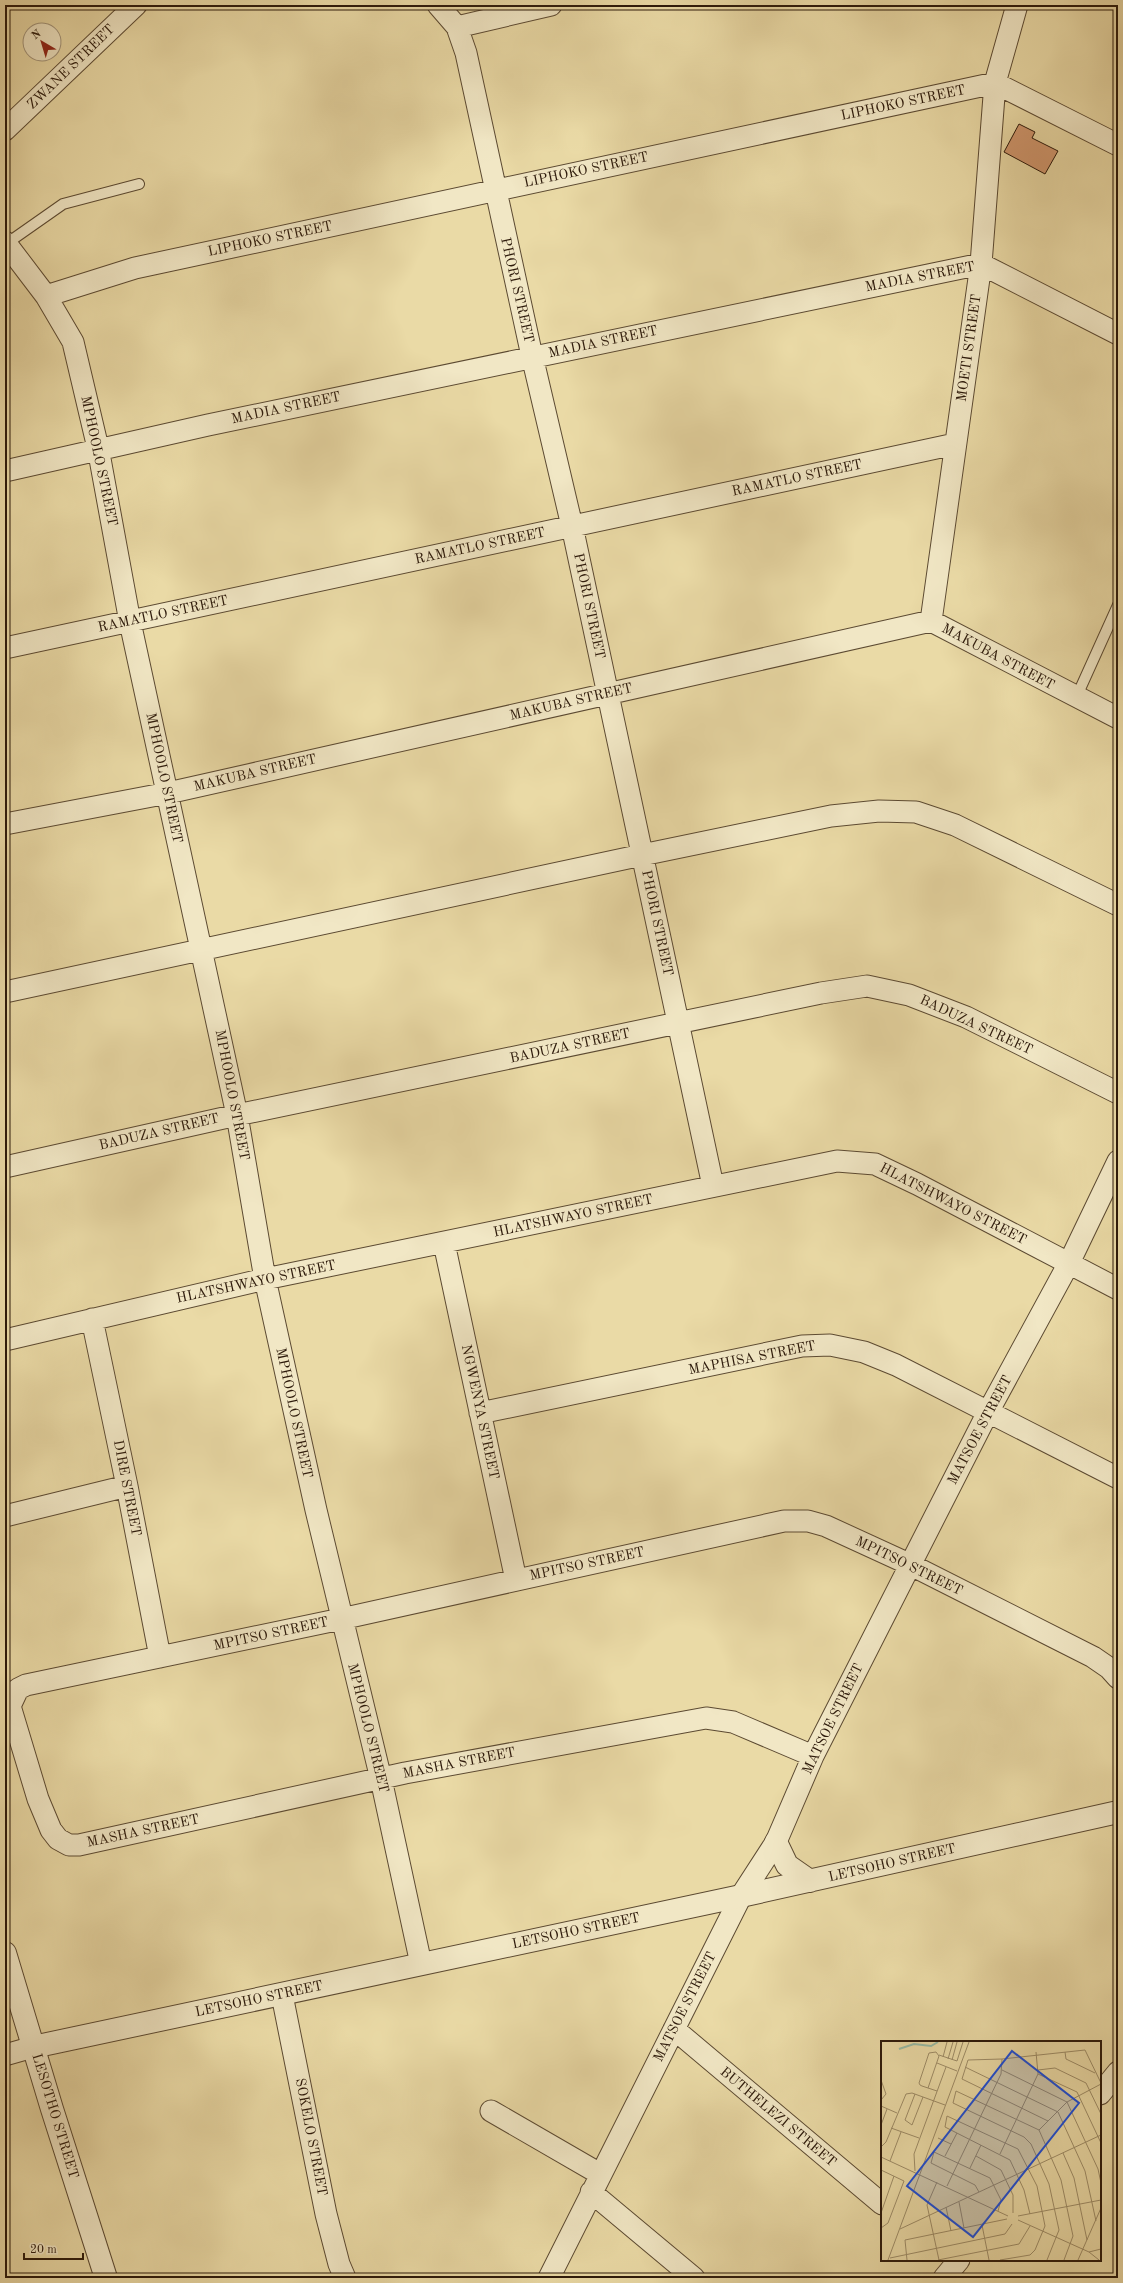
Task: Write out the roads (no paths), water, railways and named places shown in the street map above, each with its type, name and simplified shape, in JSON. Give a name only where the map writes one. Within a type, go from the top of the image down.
[{"type":"street","name":"ZWANE STREET","points":[[5,130],[136,5]]},
{"type":"street","points":[[438,5],[457,27],[551,5]]},
{"type":"street","name":"MOETI STREET","points":[[931,621],[981,264],[995,83],[1018,5]]},
{"type":"street","name":"PHORI STREET","points":[[457,27],[466,53],[494,189],[572,526],[713,1186]]},
{"type":"street","points":[[995,83],[1118,145]]},
{"type":"street","name":"LIPHOKO STREET","points":[[46,296],[136,268],[494,189],[995,83]]},
{"type":"street","name":"MPHOOLO STREET","points":[[6,243],[46,296],[73,342],[98,448],[130,622],[237,1115],[265,1279],[341,1619],[381,1779],[421,1964]]},
{"type":"street","name":"MADIA STREET","points":[[5,471],[98,448],[532,356],[981,264],[1118,334]]},
{"type":"street","name":"RAMATLO STREET","points":[[5,648],[955,444]]},
{"type":"street","name":"MAKUBA STREET","points":[[5,824],[168,793],[931,621],[1076,698],[1118,718]]},
{"type":"street","points":[[5,992],[642,855],[831,816],[880,811],[916,812],[955,824],[1118,905]]},
{"type":"street","name":"BADUZA STREET","points":[[5,1167],[237,1115],[821,993],[867,986],[909,995],[966,1017],[1118,1093]]},
{"type":"street","name":"HLATSHWAYO STREET","points":[[5,1340],[265,1279],[837,1161],[875,1164],[917,1184],[1118,1289]]},
{"type":"street","name":"MATSOE STREET","points":[[549,2278],[595,2183],[742,1896],[776,1842],[813,1756],[988,1412],[1069,1263],[1118,1161]]},
{"type":"street","name":"NGWENYA STREET","points":[[444,1243],[516,1580]]},
{"type":"street","name":"DIRE STREET","points":[[92,1319],[128,1486],[160,1657]]},
{"type":"street","name":"MAPHISA STREET","points":[[480,1413],[802,1346],[830,1345],[864,1352],[896,1365],[1118,1478]]},
{"type":"street","points":[[5,1516],[128,1486]]},
{"type":"street","name":"MPITSO STREET","points":[[79,1845],[69,1845],[58,1839],[51,1830],[36,1791],[10,1706],[18,1689],[26,1685],[341,1619],[784,1521],[808,1521],[826,1526],[911,1565],[1093,1657],[1109,1668],[1118,1678]]},
{"type":"street","name":"MASHA STREET","points":[[79,1845],[381,1779],[706,1718],[733,1722],[813,1756]]},
{"type":"street","name":"LETSOHO STREET","points":[[33,2047],[742,1896],[1118,1812]]},
{"type":"street","points":[[776,1842],[787,1865],[810,1881]]},
{"type":"street","name":"LESOTHO STREET","points":[[5,1953],[106,2278]]},
{"type":"street","name":"SOKELO STREET","points":[[282,1995],[326,2214],[339,2264],[345,2278]]},
{"type":"street","name":"BUTHELEZI STREET","points":[[674,2029],[881,2203]]},
{"type":"street","points":[[5,2054],[33,2047]]},
{"type":"street","points":[[492,2111],[595,2183],[694,2278]]},
{"type":"lane","points":[[6,243],[64,204],[139,184]]},
{"type":"lane","points":[[1076,698],[1118,605]]}]
